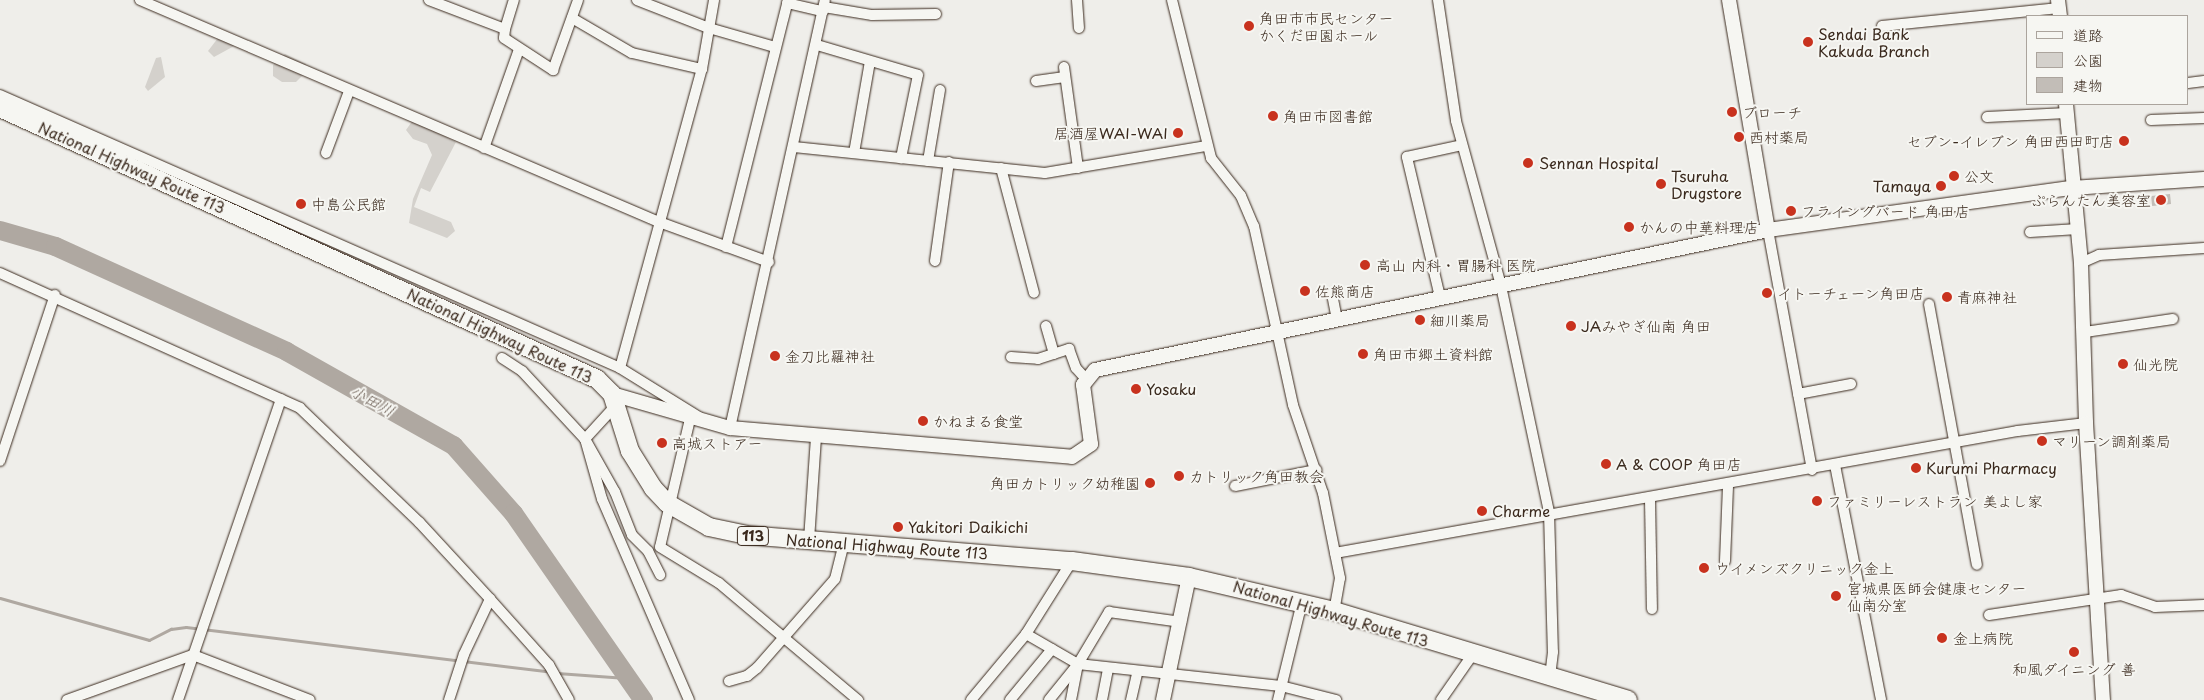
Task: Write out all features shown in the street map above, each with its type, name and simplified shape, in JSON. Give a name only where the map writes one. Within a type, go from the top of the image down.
[{"type":"highway","name":"National Highway Route 113","points":[[0,108],[449,310],[597,379],[614,399],[637,466],[668,503],[722,531],[809,540],[1072,561],[1189,577],[1302,602],[1628,700]]},
{"type":"street","points":[[140,0],[349,91],[660,222],[769,262]]},
{"type":"street","points":[[429,0],[505,29]]},
{"type":"street","points":[[514,0],[504,38],[553,70],[578,0]]},
{"type":"street","points":[[637,0],[709,28],[775,47]]},
{"type":"street","points":[[620,368],[702,69],[714,0]]},
{"type":"street","points":[[1077,0],[1078,28]]},
{"type":"street","points":[[1172,0],[1207,146],[1217,168],[1247,206],[1293,405],[1316,470],[1335,553],[1340,578],[1334,611]]},
{"type":"street","points":[[1438,0],[1462,145],[1501,286],[1549,512],[1553,652],[1550,677]]},
{"type":"street","points":[[1728,0],[1812,470]]},
{"type":"street","points":[[726,246],[787,2],[824,6],[872,15],[936,14]]},
{"type":"street","points":[[730,428],[769,262],[824,6]]},
{"type":"street","points":[[1882,26],[2059,8]]},
{"type":"street","points":[[572,18],[632,53],[702,69]]},
{"type":"street","points":[[817,44],[918,76],[901,158]]},
{"type":"street","points":[[484,148],[519,49]]},
{"type":"street","points":[[854,153],[870,61]]},
{"type":"street","points":[[1036,82],[1065,72],[1078,168]]},
{"type":"street","points":[[2189,82],[2204,81]]},
{"type":"street","points":[[928,161],[940,90]]},
{"type":"street","points":[[326,153],[349,91]]},
{"type":"street","points":[[0,95],[620,368],[706,422]]},
{"type":"street","points":[[1987,117],[2067,108],[2072,188],[2081,263],[2085,332],[2086,422],[2103,700]]},
{"type":"street","points":[[2151,120],[2204,118]]},
{"type":"street","points":[[1440,297],[1407,157],[1462,145]]},
{"type":"street","points":[[794,147],[1045,173],[1207,146]]},
{"type":"street","points":[[935,261],[950,162]]},
{"type":"street","points":[[1001,168],[1034,293]]},
{"type":"street","points":[[1085,378],[1095,370],[1768,230],[2072,188],[2204,179]]},
{"type":"street","points":[[2030,232],[2078,229]]},
{"type":"street","points":[[2081,263],[2099,255],[2204,248]]},
{"type":"street","points":[[0,273],[55,295],[300,408],[419,522],[490,599],[549,665],[569,700]]},
{"type":"street","points":[[1332,294],[1337,319]]},
{"type":"street","points":[[0,461],[55,295]]},
{"type":"street","points":[[1929,304],[1977,565]]},
{"type":"street","points":[[2085,332],[2173,319]]},
{"type":"street","points":[[1046,326],[1054,354]]},
{"type":"street","points":[[585,439],[614,399],[631,396],[690,419],[730,428],[1072,457],[1091,444],[1085,378],[1076,368],[1069,349],[1038,359],[1011,357]]},
{"type":"street","points":[[502,358],[522,371],[585,439],[616,492],[632,535],[648,551],[660,575]]},
{"type":"street","points":[[1798,394],[1851,384]]},
{"type":"street","points":[[178,700],[280,399]]},
{"type":"street","points":[[690,419],[668,503],[660,547],[719,583],[858,700]]},
{"type":"street","points":[[1335,553],[1549,512],[1650,499],[1954,443],[2086,422]]},
{"type":"street","points":[[809,540],[816,436]]},
{"type":"street","points":[[585,439],[602,498],[689,700]]},
{"type":"street","points":[[1834,465],[1881,700]]},
{"type":"street","points":[[1235,486],[1316,470]]},
{"type":"street","points":[[1725,561],[1728,485]]},
{"type":"street","points":[[1650,499],[1652,609]]},
{"type":"street","points":[[729,681],[747,676],[835,579],[844,543]]},
{"type":"street","points":[[971,700],[1026,634],[1072,561]]},
{"type":"street","points":[[1163,700],[1189,577]]},
{"type":"street","points":[[1989,615],[2096,596],[2121,595],[2155,607],[2204,605]]},
{"type":"street","points":[[449,700],[464,654],[490,599]]},
{"type":"street","points":[[1278,700],[1302,602]]},
{"type":"street","points":[[1049,700],[1078,664],[1109,612],[1181,622]]},
{"type":"street","points":[[1026,634],[1078,664],[1281,686],[1336,700]]},
{"type":"street","points":[[1010,700],[1052,649]]},
{"type":"street","points":[[1441,700],[1473,654]]},
{"type":"street","points":[[67,700],[193,655],[310,700]]},
{"type":"street","points":[[1071,700],[1078,664]]},
{"type":"street","points":[[1102,700],[1108,668]]},
{"type":"street","points":[[1131,700],[1138,672]]},
{"type":"green space","points":[[218,38],[236,45],[214,57],[208,51]]},
{"type":"green space","points":[[285,54],[306,64],[303,75],[296,82],[282,82],[273,76],[273,65]]},
{"type":"green space","points":[[161,57],[165,77],[148,91],[145,87],[156,58]]},
{"type":"green space","points":[[413,120],[456,142],[430,192],[421,188],[414,207],[451,222],[455,231],[447,238],[409,223],[413,199],[432,155],[427,144],[413,139],[406,130]]},
{"type":"building","name":"ぷらんたん美容室","points":[[2170,194],[2171,204],[2152,206],[2151,196]]},
{"type":"waterway","name":"小田川","points":[[0,230],[55,246],[286,351],[453,445],[513,513],[643,700]]},
{"type":"waterway","points":[[0,598],[149,640],[171,629],[186,627],[551,672]]},
{"type":"waterway","points":[[557,673],[626,678]]},
{"type":"place","name":"角田市市民センター かくだ田園ホール","points":[[1249,26]]},
{"type":"place","name":"Sendai Bank Kakuda Branch","points":[[1808,42]]},
{"type":"place","name":"ブローチ","points":[[1732,112]]},
{"type":"place","name":"角田市図書館","points":[[1273,116]]},
{"type":"place","name":"居酒屋WAI-WAI","points":[[1178,133]]},
{"type":"place","name":"西村薬局","points":[[1739,137]]},
{"type":"place","name":"セブン-イレブン 角田西田町店","points":[[2124,141]]},
{"type":"place","name":"Sennan Hospital","points":[[1528,163]]},
{"type":"place","name":"公文","points":[[1954,176]]},
{"type":"place","name":"Tsuruha Drugstore","points":[[1661,184]]},
{"type":"place","name":"Tamaya","points":[[1941,186]]},
{"type":"place","name":"ぷらんたん美容室","points":[[2161,200]]},
{"type":"place","name":"中島公民館","points":[[301,204]]},
{"type":"place","name":"フライングバード 角田店","points":[[1791,211]]},
{"type":"place","name":"かんの中華料理店","points":[[1629,227]]},
{"type":"place","name":"高山 内科・胃腸科 医院","points":[[1365,265]]},
{"type":"place","name":"佐熊商店","points":[[1305,291]]},
{"type":"place","name":"イトーチェーン角田店","points":[[1767,293]]},
{"type":"place","name":"青麻神社","points":[[1947,297]]},
{"type":"place","name":"細川薬局","points":[[1420,320]]},
{"type":"place","name":"JAみやぎ仙南 角田","points":[[1571,326]]},
{"type":"place","name":"角田市郷土資料館","points":[[1363,354]]},
{"type":"place","name":"金刀比羅神社","points":[[775,356]]},
{"type":"place","name":"仙光院","points":[[2123,364]]},
{"type":"place","name":"Yosaku","points":[[1136,389]]},
{"type":"place","name":"かねまる食堂","points":[[923,421]]},
{"type":"place","name":"マリーン調剤薬局","points":[[2042,441]]},
{"type":"place","name":"高城ストアー","points":[[662,443]]},
{"type":"place","name":"A & COOP 角田店","points":[[1606,464]]},
{"type":"place","name":"Kurumi Pharmacy","points":[[1916,468]]},
{"type":"place","name":"カトリック角田教会","points":[[1179,476]]},
{"type":"place","name":"角田カトリック幼稚園","points":[[1150,483]]},
{"type":"place","name":"ファミリーレストラン 美よし家","points":[[1817,501]]},
{"type":"place","name":"Charme","points":[[1482,511]]},
{"type":"place","name":"Yakitori Daikichi","points":[[898,527]]},
{"type":"place","name":"ウイメンズクリニック金上","points":[[1704,568]]},
{"type":"place","name":"宮城県医師会健康センター 仙南分室","points":[[1836,596]]},
{"type":"place","name":"金上病院","points":[[1942,638]]},
{"type":"place","name":"和風ダイニング 善","points":[[2074,652]]}]
